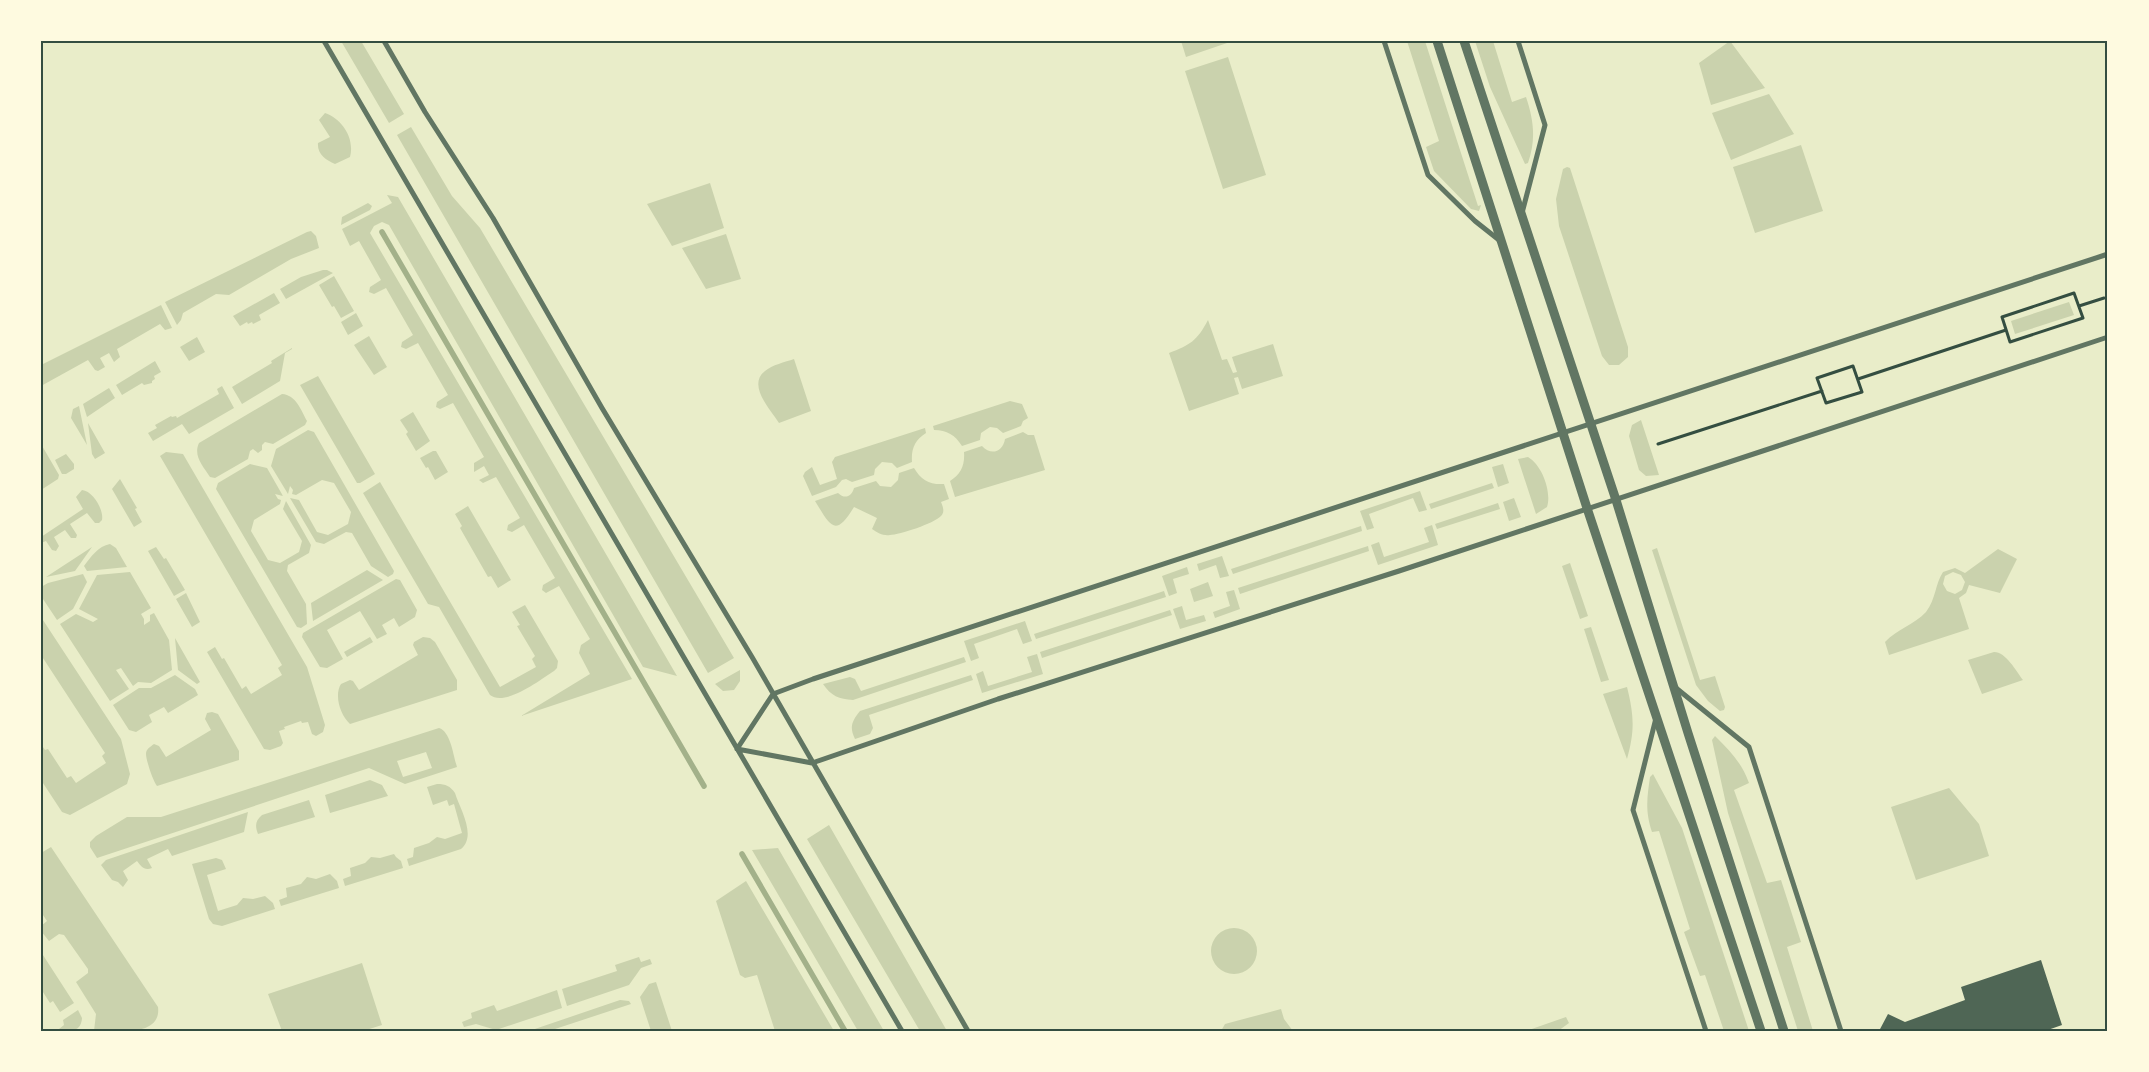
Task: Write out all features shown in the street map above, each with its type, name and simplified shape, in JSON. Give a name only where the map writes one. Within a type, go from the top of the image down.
[{"type":"street","points":[[324,41],[902,1031]]},
{"type":"street","points":[[384,41],[424,112],[493,218],[602,408],[773,694],[968,1031]]},
{"type":"street","points":[[1384,41],[1428,175],[1475,221],[1504,243]]},
{"type":"street","points":[[1438,41],[1587,508],[1761,1031]]},
{"type":"street","points":[[1464,41],[1616,500],[1784,1031]]},
{"type":"street","points":[[1518,41],[1545,125],[1522,214]]},
{"type":"street","points":[[738,749],[773,694],[813,679],[2107,255]]},
{"type":"street","points":[[738,749],[812,763],[998,699],[1399,571],[2108,337]]},
{"type":"street","points":[[1675,687],[1749,747],[1841,1031]]},
{"type":"street","points":[[1656,718],[1633,810],[1706,1031]]},
{"type":"path","points":[[2074,293],[2083,318],[2010,342],[2006,330],[2002,316],[2074,293]]},
{"type":"path","points":[[2079,306],[2104,298]]},
{"type":"path","points":[[1858,379],[2006,330]]},
{"type":"path","points":[[1853,366],[1858,379],[1862,392],[1826,403],[1817,378],[1853,366]]},
{"type":"path","points":[[1658,444],[1822,391]]},
{"type":"green space","points":[[341,41],[361,41],[404,114],[389,123]]},
{"type":"green space","points":[[1181,41],[1233,41],[1186,57]]},
{"type":"green space","points":[[1407,41],[1425,41],[1478,206],[1481,205],[1479,211],[1471,209],[1434,171],[1426,147],[1439,141]]},
{"type":"green space","points":[[1475,41],[1493,41],[1512,102],[1526,97],[1533,130],[1531,155],[1528,163],[1525,164],[1490,87]]},
{"type":"green space","points":[[1730,41],[1765,88],[1711,105],[1699,63]]},
{"type":"green space","points":[[1228,57],[1266,175],[1223,189],[1185,71]]},
{"type":"green space","points":[[1769,94],[1794,134],[1731,160],[1712,113]]},
{"type":"green space","points":[[325,113],[342,125],[351,143],[350,157],[335,164],[323,156],[318,147],[318,143],[330,137],[319,120]]},
{"type":"green space","points":[[411,127],[452,196],[480,228],[734,658],[708,673],[397,135]]},
{"type":"green space","points":[[1801,145],[1823,211],[1755,233],[1733,167]]},
{"type":"green space","points":[[1570,168],[1628,347],[1628,357],[1619,365],[1609,365],[1602,356],[1559,226],[1556,199],[1563,169]]},
{"type":"green space","points":[[710,183],[724,228],[672,246],[647,204]]},
{"type":"green space","points":[[387,195],[398,197],[677,676],[643,667],[389,225],[382,222],[374,226],[370,233],[632,679],[521,716],[590,674],[579,653],[581,645],[590,639],[559,586],[546,593],[542,590],[543,585],[555,578],[524,525],[512,532],[507,530],[508,525],[520,518],[496,477],[483,483],[479,480],[489,475],[484,466],[474,472],[474,463],[484,457],[453,403],[440,409],[436,407],[437,402],[448,395],[418,343],[406,349],[401,347],[402,342],[413,335],[386,288],[374,294],[369,292],[370,287],[381,280],[359,241],[350,246],[342,229],[392,203]]},
{"type":"green space","points":[[368,203],[372,206],[370,210],[341,225],[342,217]]},
{"type":"green space","points":[[311,231],[316,236],[319,248],[291,259],[229,295],[216,294],[183,313],[177,325],[165,302]]},
{"type":"green space","points":[[726,234],[741,279],[706,289],[682,248]]},
{"type":"green space","points":[[323,270],[333,273],[286,299],[280,289],[301,277]]},
{"type":"green space","points":[[334,276],[354,311],[341,318],[319,285]]},
{"type":"green space","points":[[274,293],[280,303],[259,315],[261,320],[253,324],[252,322],[248,324],[247,322],[240,326],[233,316]]},
{"type":"green space","points":[[2069,302],[2074,315],[2015,334],[2011,321]]},
{"type":"green space","points":[[161,305],[172,328],[165,330],[160,324],[117,349],[120,357],[114,362],[109,353],[100,358],[105,367],[98,371],[95,370],[88,360],[41,386],[41,365]]},
{"type":"green space","points":[[356,313],[363,326],[348,335],[341,322]]},
{"type":"green space","points":[[1208,320],[1222,360],[1227,359],[1233,373],[1237,372],[1232,357],[1273,344],[1283,376],[1242,389],[1238,377],[1234,378],[1239,394],[1189,411],[1169,353],[1196,338]]},
{"type":"green space","points":[[369,336],[387,367],[374,375],[354,345]]},
{"type":"green space","points":[[197,337],[205,352],[189,361],[180,347]]},
{"type":"green space","points":[[292,348],[285,353],[280,381],[242,404],[232,387],[272,363],[271,361]]},
{"type":"green space","points":[[794,359],[811,411],[779,423],[762,397],[758,383],[760,377],[768,369]]},
{"type":"green space","points":[[155,361],[161,372],[154,376],[155,379],[152,383],[144,385],[142,383],[122,395],[116,385]]},
{"type":"green space","points":[[318,376],[375,474],[360,483],[357,483],[300,385]]},
{"type":"green space","points":[[222,386],[234,408],[189,434],[182,424],[153,441],[148,433],[157,428],[155,425],[171,416],[176,416],[177,418],[219,394],[217,389]]},
{"type":"green space","points":[[109,388],[115,398],[87,417],[83,404]]},
{"type":"green space","points":[[282,394],[291,397],[298,404],[307,421],[305,425],[273,444],[265,442],[262,445],[262,450],[258,453],[253,449],[250,451],[248,459],[215,478],[210,477],[198,457],[197,448],[199,443]]},
{"type":"green space","points":[[1010,401],[1022,404],[1028,418],[1023,421],[1021,426],[1003,433],[997,428],[990,427],[981,433],[980,440],[962,446],[950,434],[934,430],[933,426]]},
{"type":"green space","points":[[79,406],[87,445],[71,418],[73,409]]},
{"type":"green space","points":[[413,412],[430,441],[416,451],[406,434],[408,432],[400,420]]},
{"type":"green space","points":[[1641,420],[1659,475],[1646,476],[1639,470],[1629,436],[1632,425]]},
{"type":"green space","points":[[88,423],[105,453],[95,459],[92,454]]},
{"type":"green space","points":[[925,428],[926,433],[914,445],[912,462],[897,468],[892,463],[882,462],[875,469],[874,475],[852,482],[846,479],[842,480],[836,487],[812,496],[803,476],[812,467],[820,485],[837,479],[832,462],[835,457]]},
{"type":"green space","points":[[308,430],[314,432],[394,571],[388,577],[371,566],[352,533],[346,532],[324,544],[316,542],[290,498],[299,500],[317,532],[328,535],[348,524],[351,512],[334,483],[322,480],[296,495],[292,494],[293,490],[290,486],[288,494],[271,466],[276,449]]},
{"type":"green space","points":[[1023,432],[1028,435],[1034,435],[1045,470],[955,497],[950,481],[961,469],[964,461],[964,452],[982,446],[993,452],[999,450],[1005,439]]},
{"type":"green space","points":[[41,444],[59,475],[58,479],[41,490]]},
{"type":"green space","points":[[436,451],[448,472],[435,480],[428,467],[426,468],[420,458]]},
{"type":"green space","points":[[166,452],[183,454],[307,667],[325,725],[323,732],[316,736],[312,734],[308,722],[302,723],[301,721],[284,727],[285,729],[279,731],[283,743],[281,746],[270,750],[264,749],[207,652],[215,647],[222,659],[224,658],[242,689],[246,686],[251,694],[282,675],[278,668],[282,665],[160,456]]},
{"type":"green space","points":[[66,454],[74,464],[74,469],[66,474],[62,474],[55,460]]},
{"type":"green space","points":[[1528,457],[1538,466],[1545,479],[1548,494],[1547,507],[1536,514],[1518,459]]},
{"type":"green space","points":[[250,464],[267,468],[283,496],[275,494],[281,500],[280,504],[254,520],[251,531],[268,560],[280,563],[299,552],[302,541],[283,509],[286,501],[311,545],[309,553],[288,565],[287,571],[306,604],[307,624],[301,628],[297,627],[216,489],[218,483]]},
{"type":"green space","points":[[1503,464],[1509,483],[1498,487],[1492,467]]},
{"type":"green space","points":[[914,468],[926,481],[934,484],[944,484],[949,499],[941,502],[943,513],[941,516],[909,531],[890,535],[881,534],[872,529],[877,518],[854,507],[842,523],[833,525],[825,517],[815,501],[838,493],[846,497],[852,493],[854,488],[876,481],[880,486],[891,487],[898,480],[899,473]]},
{"type":"green space","points":[[120,479],[137,508],[135,509],[142,522],[134,527],[112,489]]},
{"type":"green space","points":[[380,482],[500,687],[536,667],[532,659],[535,656],[517,626],[520,625],[512,612],[525,605],[558,661],[557,668],[554,671],[532,686],[513,695],[496,698],[490,695],[439,607],[428,604],[363,493]]},
{"type":"green space","points":[[1492,483],[1494,488],[1431,509],[1429,504]]},
{"type":"green space","points":[[82,490],[94,497],[101,511],[102,520],[99,523],[95,523],[87,513],[70,524],[77,535],[76,538],[71,538],[65,530],[54,537],[59,546],[56,551],[52,550],[46,541],[41,543],[41,537],[83,509],[76,497]]},
{"type":"green space","points":[[1420,491],[1427,510],[1419,512],[1413,498],[1369,514],[1374,528],[1367,530],[1360,511]]},
{"type":"green space","points":[[1514,498],[1521,517],[1509,521],[1503,502]]},
{"type":"green space","points":[[1498,503],[1500,509],[1437,529],[1435,524]]},
{"type":"green space","points":[[468,506],[511,580],[498,588],[491,576],[488,577],[460,528],[462,526],[455,514]]},
{"type":"green space","points":[[1432,525],[1438,545],[1378,565],[1371,545],[1379,542],[1384,557],[1429,542],[1424,528]]},
{"type":"green space","points":[[1361,526],[1362,531],[1233,574],[1231,569]]},
{"type":"green space","points":[[110,544],[116,548],[127,567],[87,571],[84,566],[92,556],[98,549]]},
{"type":"green space","points":[[1368,546],[1369,551],[1240,594],[1238,588]]},
{"type":"green space","points":[[92,547],[75,571],[46,577]]},
{"type":"green space","points":[[156,547],[164,559],[166,558],[185,590],[174,596],[148,551]]},
{"type":"green space","points":[[1657,548],[1700,680],[1715,676],[1725,707],[1724,710],[1720,711],[1708,701],[1696,685],[1652,550]]},
{"type":"green space","points":[[1998,549],[2017,559],[2000,593],[1969,585],[1966,593],[1959,598],[1969,629],[1889,655],[1885,642],[1926,612],[1932,602],[1938,581],[1943,572],[1955,568],[1965,573]],"holes":[[[1953,572],[1961,575],[1965,582],[1962,590],[1955,594],[1947,591],[1943,584],[1945,576]]]},
{"type":"green space","points":[[1222,556],[1229,576],[1220,578],[1216,565],[1199,571],[1197,564]]},
{"type":"green space","points":[[1570,563],[1588,616],[1580,619],[1562,566]]},
{"type":"green space","points":[[1187,567],[1189,574],[1173,579],[1177,593],[1169,596],[1162,576]]},
{"type":"green space","points":[[367,570],[383,580],[313,621],[311,603]]},
{"type":"green space","points":[[130,572],[151,608],[141,614],[144,619],[144,625],[150,621],[150,615],[154,613],[169,640],[172,670],[151,683],[138,682],[133,686],[121,668],[116,670],[129,689],[110,701],[60,624],[76,614],[93,622],[98,619],[79,609],[97,575]]},
{"type":"green space","points":[[83,574],[87,582],[73,609],[57,620],[41,596],[41,587],[48,583]]},
{"type":"green space","points":[[396,579],[400,580],[417,610],[415,617],[399,627],[394,618],[382,625],[387,634],[377,639],[360,611],[327,630],[343,659],[327,668],[320,667],[302,637],[303,633]]},
{"type":"green space","points":[[1208,582],[1213,596],[1194,602],[1190,589]]},
{"type":"green space","points":[[1234,590],[1240,609],[1215,618],[1213,612],[1230,606],[1226,592]]},
{"type":"green space","points":[[1164,591],[1166,597],[1036,639],[1034,634]]},
{"type":"green space","points":[[186,593],[200,622],[192,627],[176,599]]},
{"type":"green space","points":[[1182,606],[1186,620],[1204,615],[1206,621],[1180,629],[1173,609]]},
{"type":"green space","points":[[1170,610],[1172,615],[1042,658],[1040,652]]},
{"type":"green space","points":[[41,617],[121,739],[130,774],[127,784],[70,815],[62,812],[41,780],[41,744],[45,750],[48,749],[67,778],[71,776],[76,783],[106,763],[102,756],[105,753],[41,655]]},
{"type":"green space","points":[[1025,621],[1032,641],[1023,644],[1017,629],[974,644],[979,658],[971,661],[964,641]]},
{"type":"green space","points":[[1591,627],[1609,680],[1601,682],[1584,629]]},
{"type":"green space","points":[[370,637],[373,642],[347,657],[344,652]]},
{"type":"green space","points":[[423,637],[430,638],[435,642],[457,680],[457,690],[350,724],[343,716],[339,705],[338,694],[341,684],[350,680],[353,681],[359,690],[418,655],[413,645],[414,642]]},
{"type":"green space","points":[[175,638],[200,682],[197,684],[178,670]]},
{"type":"green space","points":[[1994,652],[2007,658],[2023,680],[1982,694],[1968,660]]},
{"type":"green space","points":[[1037,654],[1043,674],[982,693],[976,674],[983,671],[988,686],[1032,672],[1027,657]]},
{"type":"green space","points":[[964,657],[966,662],[853,700],[836,696],[823,684],[850,677],[855,679],[861,691]]},
{"type":"green space","points":[[740,670],[740,681],[734,690],[723,691],[715,684]]},
{"type":"green space","points":[[175,675],[195,689],[198,695],[168,713],[164,707],[149,715],[152,722],[136,732],[129,730],[113,705],[139,688],[151,688]]},
{"type":"green space","points":[[971,675],[973,680],[869,715],[873,728],[870,734],[855,739],[852,724],[860,711]]},
{"type":"green space","points":[[1627,687],[1633,723],[1627,759],[1603,694]]},
{"type":"green space","points":[[207,713],[218,714],[239,751],[239,760],[157,786],[147,761],[147,749],[154,744],[159,746],[166,757],[211,730],[205,719]]},
{"type":"green space","points":[[439,728],[443,730],[449,739],[457,767],[405,784],[369,768],[97,858],[90,847],[90,842],[96,836],[127,817],[161,817]],"holes":[[[426,752],[432,768],[403,777],[397,761]]]},
{"type":"green space","points":[[1715,736],[1739,763],[1749,783],[1734,790],[1767,883],[1781,880],[1801,942],[1787,947],[1813,1031],[1798,1031],[1728,813],[1712,740]]},
{"type":"green space","points":[[1653,774],[1682,828],[1749,1031],[1724,1031],[1705,975],[1700,976],[1684,932],[1690,929],[1659,831],[1652,832],[1650,824],[1647,798],[1650,777]]},
{"type":"green space","points":[[370,780],[382,785],[388,796],[330,813],[325,795]]},
{"type":"green space","points":[[437,784],[448,786],[455,793],[466,822],[468,837],[466,844],[461,849],[409,866],[407,859],[413,857],[414,848],[429,843],[437,837],[445,839],[462,833],[454,804],[449,806],[447,800],[433,805],[427,787]]},
{"type":"green space","points":[[1949,788],[1979,824],[1989,856],[1916,880],[1891,807]]},
{"type":"green space","points":[[309,800],[315,817],[258,834],[256,824],[262,815]]},
{"type":"green space","points":[[248,812],[244,832],[172,856],[168,849],[147,859],[152,868],[149,869],[143,867],[137,861],[123,871],[128,880],[123,887],[118,882],[112,880],[101,865],[106,860]]},
{"type":"green space","points":[[829,825],[947,1031],[920,1031],[807,839]]},
{"type":"green space","points":[[51,847],[158,1007],[157,1017],[152,1024],[145,1028],[124,1032],[94,1031],[96,1014],[76,982],[88,973],[88,969],[64,935],[59,934],[49,941],[41,931],[41,926],[47,921],[41,912],[41,853]]},
{"type":"green space","points":[[778,848],[884,1031],[858,1031],[752,850]]},
{"type":"green space","points":[[394,854],[401,861],[403,868],[345,886],[343,879],[351,876],[350,868],[365,863],[371,857],[380,858]]},
{"type":"green space","points":[[216,858],[222,860],[226,869],[207,875],[218,911],[237,905],[243,898],[253,899],[265,896],[273,903],[275,909],[222,926],[213,924],[209,919],[192,864]]},
{"type":"green space","points":[[330,874],[337,881],[339,888],[281,906],[279,900],[287,897],[286,888],[301,884],[307,877],[316,879]]},
{"type":"green space","points":[[746,881],[834,1031],[775,1031],[757,975],[745,978],[740,975],[716,901]]},
{"type":"green space","points":[[1234,928],[1247,932],[1253,938],[1257,951],[1253,964],[1247,970],[1234,974],[1221,970],[1215,964],[1211,951],[1215,938],[1221,932]]},
{"type":"green space","points":[[41,952],[74,1003],[60,1012],[53,1001],[50,1003],[41,989]]},
{"type":"green space","points":[[639,957],[641,962],[650,959],[652,964],[641,968],[629,985],[567,1006],[562,989],[617,971],[615,965]]},
{"type":"green space","points":[[362,963],[382,1025],[363,1031],[282,1031],[268,994]]},
{"type":"green space","points":[[656,982],[672,1031],[651,1031],[640,997],[649,984]]},
{"type":"green space","points":[[557,990],[562,1008],[496,1030],[476,1024],[464,1027],[462,1022],[472,1018],[471,1013],[494,1005],[497,1011]]},
{"type":"green space","points":[[620,1000],[629,1001],[631,1004],[549,1031],[529,1031]]},
{"type":"green space","points":[[1281,1009],[1284,1019],[1293,1031],[1221,1031],[1225,1024]]},
{"type":"green space","points":[[78,1010],[82,1018],[80,1026],[72,1031],[60,1031],[59,1029],[64,1025],[63,1020]]},
{"type":"green space","points":[[1566,1017],[1569,1023],[1558,1031],[1526,1031]]},
{"type":"building","points":[[2041,960],[2062,1025],[2045,1031],[1879,1031],[1888,1014],[1905,1022],[1965,1000],[1961,987]]},
{"type":"waterway","points":[[382,232],[704,786]]},
{"type":"waterway","points":[[742,854],[845,1031]]}]
